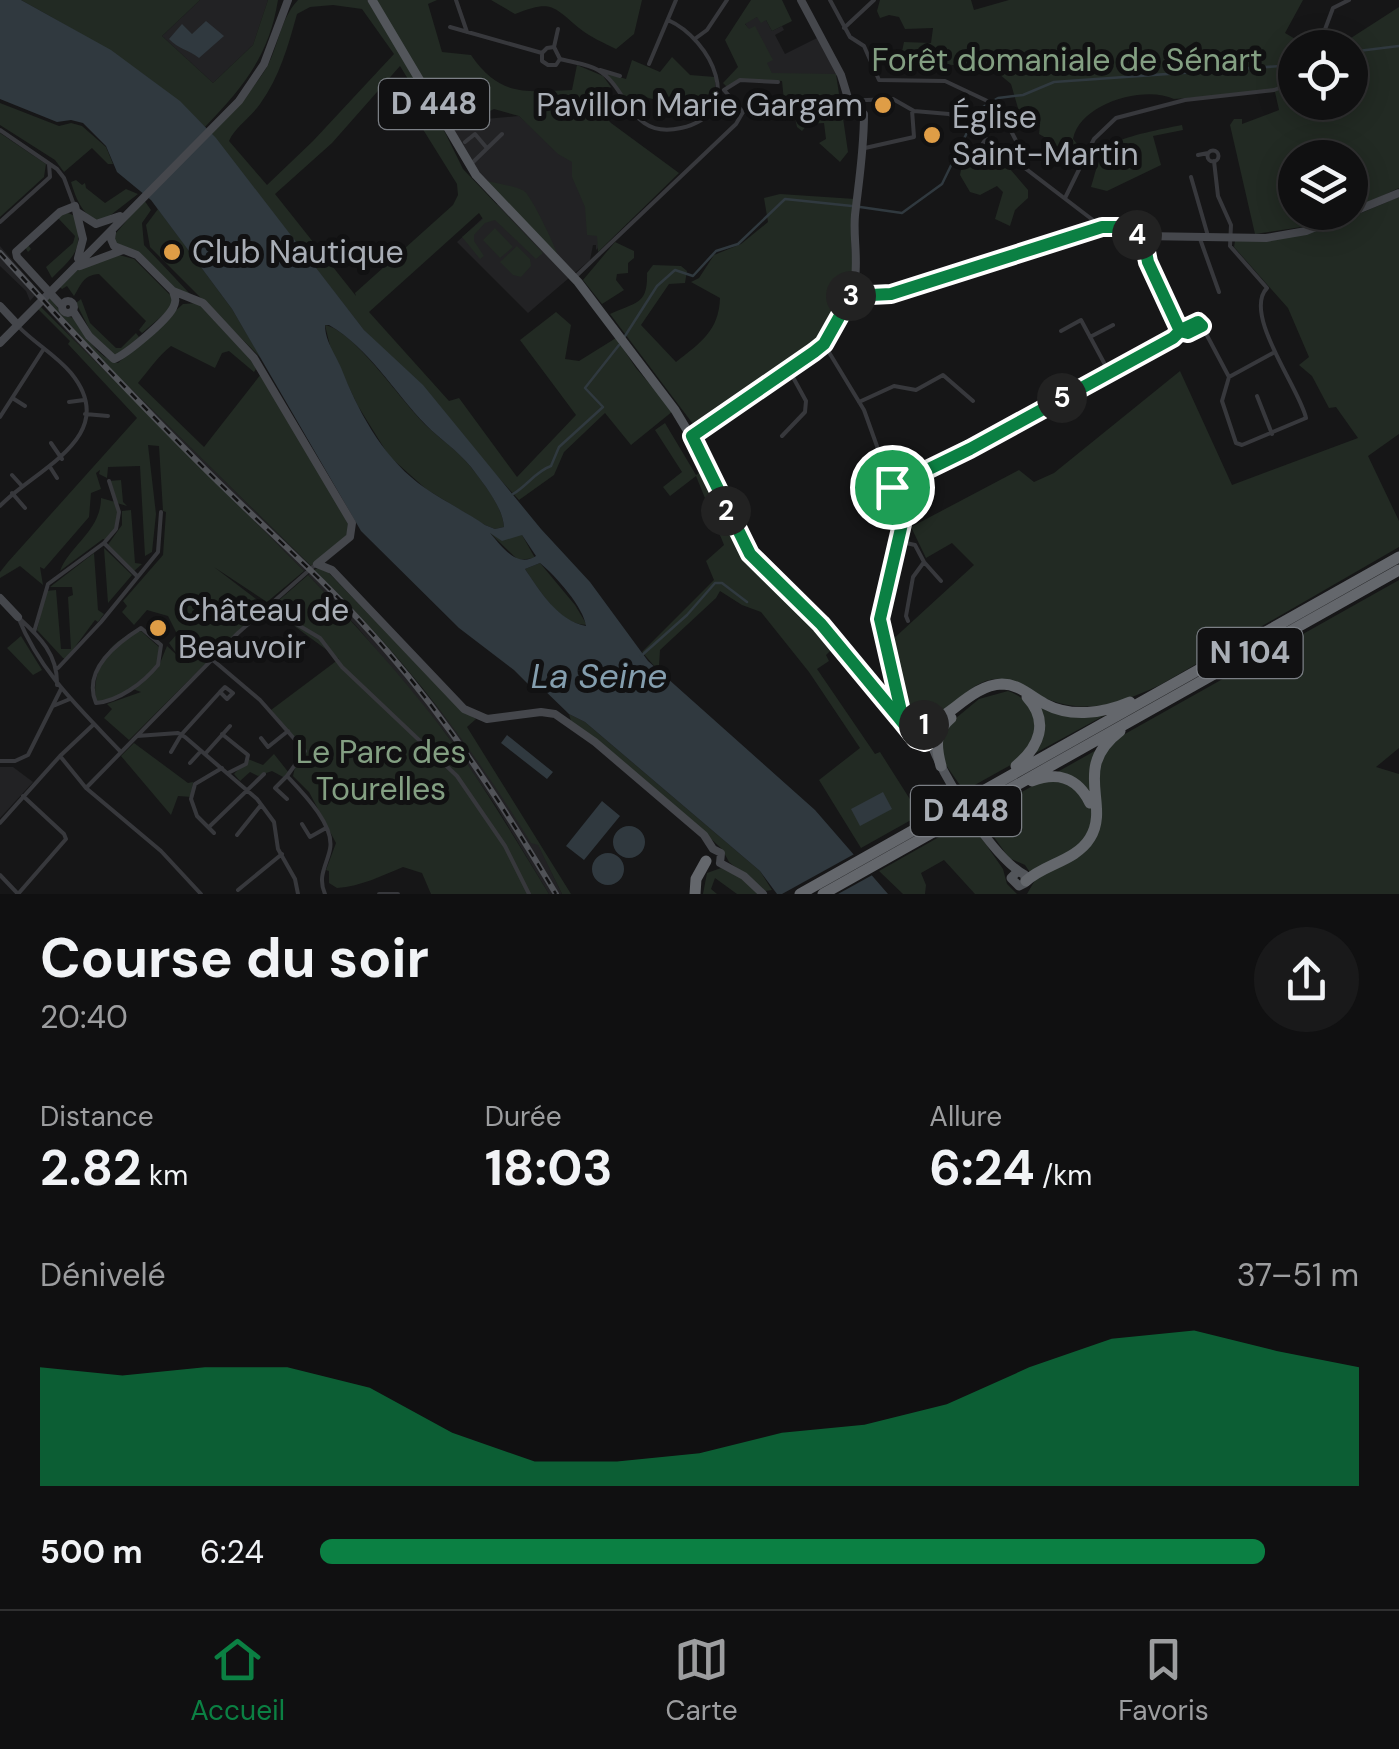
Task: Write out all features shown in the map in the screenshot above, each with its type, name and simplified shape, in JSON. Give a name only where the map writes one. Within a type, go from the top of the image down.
[{"type":"highway","name":"N 104","points":[[1006,784],[1162,690],[1399,557]]},
{"type":"highway","name":"N 104","points":[[799,893],[881,854],[1399,570]]},
{"type":"highway","points":[[924,734],[979,690],[995,685],[1012,685],[1047,705],[1078,712],[1110,709],[1162,690]]},
{"type":"highway","points":[[924,734],[994,689],[1016,690],[1035,706],[1041,724],[1034,748],[1006,784]]},
{"type":"highway","points":[[1020,882],[1077,852],[1089,840],[1095,823],[1092,782],[1096,763],[1113,736],[1148,710]]},
{"type":"highway","points":[[941,766],[937,739],[942,727],[957,712]]},
{"type":"highway","points":[[1006,784],[1044,776],[1064,778],[1084,792],[1092,815],[1090,830],[1078,847],[1037,867],[1020,882]]},
{"type":"highway","name":"N 104","points":[[822,894],[881,854]]},
{"type":"highway","points":[[697,894],[696,879],[713,860]]},
{"type":"main road","name":"D 448","points":[[369,0],[487,188],[574,278],[692,436],[750,554],[821,624],[902,720],[924,734],[1020,882]]},
{"type":"main road","name":"D 448","points":[[924,734],[987,839],[1020,882]]},
{"type":"street","points":[[0,340],[255,80],[285,0]]},
{"type":"street","points":[[456,0],[467,32]]},
{"type":"street","points":[[649,64],[676,0]]},
{"type":"street","points":[[696,38],[719,15],[727,0]]},
{"type":"street","points":[[692,436],[824,344],[851,296],[855,278],[855,216],[865,148],[864,114],[848,98],[842,75],[801,0]]},
{"type":"street","points":[[830,0],[850,37],[864,46],[879,80],[946,81],[992,102],[1003,113],[1022,152],[1029,158],[1083,163]]},
{"type":"street","points":[[844,28],[874,0]]},
{"type":"street","points":[[1324,30],[1332,8],[1348,0]]},
{"type":"street","points":[[668,20],[684,26],[696,38],[710,57],[721,89],[744,112]]},
{"type":"street","points":[[450,28],[542,53]]},
{"type":"street","points":[[558,29],[554,47],[560,58],[620,76]]},
{"type":"street","points":[[554,47],[546,48],[542,61],[548,66],[560,58]]},
{"type":"street","points":[[598,70],[639,120],[657,129],[677,130],[697,124],[721,89],[740,80],[778,82]]},
{"type":"street","points":[[1066,198],[1094,139],[1116,118],[1170,103],[1278,89]]},
{"type":"street","points":[[574,278],[744,112],[762,104],[848,98],[896,100],[912,110],[943,113],[971,127],[1102,227]]},
{"type":"street","points":[[865,148],[914,137],[912,110]]},
{"type":"street","points":[[0,130],[61,173],[83,239],[78,258]]},
{"type":"street","points":[[466,142],[475,134],[486,147]]},
{"type":"street","points":[[470,165],[502,134]]},
{"type":"street","points":[[974,156],[986,139]]},
{"type":"street","points":[[1198,154],[1208,154],[1208,159],[1214,161],[1220,207],[1230,225],[1230,246],[1268,288],[1259,303],[1274,352],[1306,418],[1314,424]]},
{"type":"street","points":[[49,162],[50,177]]},
{"type":"street","points":[[0,222],[50,177],[61,173]]},
{"type":"street","points":[[1191,177],[1218,292]]},
{"type":"street","points":[[851,296],[891,294],[1102,227],[1118,227],[1143,236],[1266,238],[1306,231],[1399,193]]},
{"type":"street","points":[[119,220],[96,224],[76,209],[60,212],[16,254],[61,305],[71,301],[89,336],[114,359],[171,312],[174,294]]},
{"type":"street","points":[[86,788],[266,606],[350,538],[353,531],[254,358],[211,311],[188,296],[174,294],[137,255],[114,246],[111,239],[119,220]]},
{"type":"street","points":[[67,273],[119,220]]},
{"type":"street","points":[[1143,236],[1148,262],[1180,331]]},
{"type":"street","points":[[67,273],[125,250]]},
{"type":"street","points":[[0,306],[43,350],[68,369],[78,383],[85,414],[78,439],[62,458],[0,506]]},
{"type":"street","points":[[1061,331],[1081,320],[1109,372]]},
{"type":"street","points":[[1090,337],[1113,325]]},
{"type":"street","points":[[892,487],[970,449],[1180,331],[1188,333],[1202,326],[1229,377],[1222,401],[1232,433],[1242,445],[1306,418]]},
{"type":"street","points":[[824,344],[860,402],[902,524],[880,619],[902,720]]},
{"type":"street","points":[[1,415],[43,350]]},
{"type":"street","points":[[1229,377],[1274,352]]},
{"type":"street","points":[[782,436],[806,412],[806,402],[789,370]]},
{"type":"street","points":[[860,402],[894,386],[916,390],[943,375],[973,400]]},
{"type":"street","points":[[1256,396],[1272,434]]},
{"type":"street","points":[[14,399],[26,406]]},
{"type":"street","points":[[69,402],[84,400]]},
{"type":"street","points":[[85,414],[108,416]]},
{"type":"street","points":[[51,443],[62,458]]},
{"type":"street","points":[[50,467],[57,478]]},
{"type":"street","points":[[12,475],[22,486]]},
{"type":"street","points":[[34,632],[48,584],[104,543],[119,522],[109,481]]},
{"type":"street","points":[[12,493],[25,508]]},
{"type":"street","points":[[58,668],[158,552],[161,512]]},
{"type":"street","points":[[897,541],[915,545],[941,581]]},
{"type":"street","points":[[104,543],[137,576]]},
{"type":"street","points":[[332,570],[333,550]]},
{"type":"street","points":[[908,621],[913,577],[924,562]]},
{"type":"street","points":[[317,564],[332,570],[464,709],[487,719],[541,712],[555,714],[595,742],[704,835],[713,860],[744,876],[763,894]]},
{"type":"street","points":[[0,598],[26,628],[32,648],[59,687],[120,751]]},
{"type":"street","points":[[266,606],[320,638],[342,667],[457,776],[505,846],[529,894]]},
{"type":"street","points":[[26,628],[37,618]]},
{"type":"street","points":[[0,762],[28,755],[59,687],[58,668],[50,650],[26,628]]},
{"type":"street","points":[[84,714],[96,702],[129,690],[158,665],[160,645],[140,628],[105,656],[94,685],[96,702]]},
{"type":"street","points":[[212,660],[260,700],[305,751],[274,788],[286,799]]},
{"type":"street","points":[[170,752],[220,692]]},
{"type":"street","points":[[52,706],[70,699]]},
{"type":"street","points":[[0,823],[94,724]]},
{"type":"street","points":[[190,764],[230,726]]},
{"type":"street","points":[[262,738],[268,747],[288,731]]},
{"type":"street","points":[[222,734],[248,755],[241,768],[228,774]]},
{"type":"street","points":[[137,736],[182,735],[261,804],[274,822],[298,894]]},
{"type":"street","points":[[60,756],[86,788],[160,851],[201,894]]},
{"type":"street","points":[[214,833],[198,816],[191,799],[195,784],[222,768]]},
{"type":"street","points":[[210,826],[264,774]]},
{"type":"street","points":[[287,776],[305,792],[326,828],[331,845],[322,874],[324,894]]},
{"type":"street","points":[[0,875],[18,894],[66,839],[23,796]]},
{"type":"street","points":[[183,798],[191,799]]},
{"type":"street","points":[[237,835],[261,804]]},
{"type":"street","points":[[302,824],[310,837],[326,828]]},
{"type":"street","points":[[238,890],[282,854]]},
{"type":"street","points":[[380,894],[398,894]]},
{"type":"shaded area","points":[[200,0],[268,0],[253,45],[213,83],[162,36]]},
{"type":"shaded area","points":[[757,17],[766,20],[772,31],[782,26],[784,30],[775,35],[785,54],[817,38],[836,74],[772,74],[745,23]]},
{"type":"shaded area","points":[[519,116],[642,203],[596,250],[593,245],[590,260],[528,313],[457,242],[503,199],[478,173],[453,130],[474,120]]},
{"type":"shaded area","points":[[0,246],[39,291],[30,301],[26,291],[0,266]]},
{"type":"shaded area","points":[[45,301],[311,566],[304,571],[181,451],[72,338],[42,304]]},
{"type":"shaded area","points":[[314,570],[360,614],[454,727],[538,844],[562,894],[549,894],[496,806],[443,730],[308,575]]},
{"type":"shaded area","points":[[0,767],[13,767],[33,782],[0,818]]},
{"type":"green space","points":[[21,0],[200,0],[162,36],[213,83],[253,45],[268,0],[278,0],[268,38],[253,69],[205,127],[141,72]]},
{"type":"green space","points":[[298,0],[367,0],[433,108],[463,169],[543,253],[536,259],[495,220],[485,223],[474,235],[484,256],[480,259],[462,237],[483,219],[479,213],[369,312],[449,401],[459,398],[517,477],[576,415],[520,340],[556,312],[571,325],[565,359],[579,361],[616,338],[673,411],[631,445],[605,413],[564,452],[554,475],[519,500],[363,329],[211,133],[262,74]],"holes":[[[310,7],[362,9],[394,54],[267,185],[229,141],[273,83],[297,14]],[[400,66],[427,110],[419,123],[457,184],[458,195],[453,205],[356,296],[275,194],[332,143]]]},
{"type":"green space","points":[[372,0],[437,0],[428,4],[442,52],[471,55],[492,78],[515,89],[572,90],[577,65],[603,76],[611,87],[590,100],[611,123],[679,173],[598,252],[597,236],[587,235],[585,207],[572,177],[572,162],[558,154],[519,116],[494,109],[453,130]]},
{"type":"green space","points":[[491,0],[642,0],[634,34],[616,49],[550,7],[515,14]]},
{"type":"green space","points":[[751,0],[782,0],[792,21],[772,31],[766,20],[761,23],[757,17],[745,24],[749,29],[755,26],[773,60],[767,63],[772,73],[836,74],[839,94],[784,101],[782,81],[740,79],[727,87],[723,83],[738,67],[725,40]]},
{"type":"green space","name":"Forêt domaniale de Sénart","points":[[880,0],[971,0],[974,10],[1009,0],[1303,0],[1287,30],[1278,30],[1278,106],[1275,92],[1174,99],[1147,94],[1115,100],[1078,126],[1073,139],[1084,152],[1082,159],[1060,158],[1055,143],[1039,134],[1040,125],[1022,122],[1011,84],[992,68],[900,61],[904,42],[931,43],[933,28],[905,29],[899,17],[880,18]]},
{"type":"green space","name":"Forêt domaniale de Sénart","points":[[1399,7],[1399,188],[1368,203],[1368,140],[1278,140],[1278,230],[1282,230],[1255,234],[1230,125],[1234,119],[1242,119],[1242,124],[1278,110],[1278,120],[1368,120],[1368,30],[1363,30]]},
{"type":"green space","points":[[672,57],[690,75],[715,77],[712,103],[683,98],[671,104],[634,94],[629,98],[622,95],[606,73],[626,79],[632,60],[660,72]]},
{"type":"green space","points":[[0,103],[59,126],[82,126],[106,147],[113,164],[108,164],[92,148],[64,172],[55,160],[0,125]]},
{"type":"green space","points":[[837,106],[838,116],[843,118],[848,152],[840,162],[819,143],[826,139],[824,123],[808,124],[802,131],[797,127],[793,108]]},
{"type":"green space","points":[[1182,125],[1183,130],[1153,136],[1161,165],[1107,191],[1091,187],[1101,158],[1112,144]]},
{"type":"green space","points":[[0,133],[46,164],[44,177],[0,217]]},
{"type":"green space","points":[[963,159],[1010,169],[1028,190],[1028,198],[1015,210],[1010,226],[995,219],[1003,192],[997,186],[980,195],[970,192],[960,175]]},
{"type":"green space","points":[[484,180],[524,191],[558,256]]},
{"type":"green space","points":[[71,182],[85,183],[105,203],[126,189],[138,194],[103,221],[96,220],[78,202]]},
{"type":"green space","points":[[780,194],[855,199],[853,276],[848,291],[820,343],[809,355],[696,428],[610,314],[643,297],[647,273],[653,265],[681,266],[687,271],[685,283],[669,284],[641,325],[676,362],[707,335],[719,309],[720,298],[691,282],[699,278],[714,255],[741,244],[768,222],[764,198]]},
{"type":"green space","points":[[1399,197],[1399,434],[1368,456],[1399,521],[1399,547],[1160,685],[1130,698],[1102,705],[1073,706],[999,679],[972,688],[938,716],[926,720],[913,720],[898,712],[891,641],[974,565],[952,543],[926,558],[911,527],[1019,470],[1034,482],[1054,473],[1180,371],[1232,485],[1358,438],[1336,407],[1329,408],[1312,376],[1299,365],[1309,357],[1288,308],[1234,247],[1235,241],[1279,238],[1313,230],[1368,230],[1368,210]]},
{"type":"green space","points":[[144,200],[151,210],[142,223],[144,245],[190,294],[175,290],[139,253],[114,242],[116,233]]},
{"type":"green space","name":"Club Nautique","points":[[158,209],[232,309],[261,358],[150,247],[146,225]]},
{"type":"green space","points":[[61,215],[75,216],[78,244],[72,257],[52,278],[46,267],[73,243],[75,236],[58,218],[28,245],[28,252],[25,247]]},
{"type":"green space","points":[[495,228],[513,247],[500,258],[483,240]]},
{"type":"green space","points":[[615,242],[634,251],[634,258],[628,263],[628,273],[617,274],[616,280],[624,290],[602,304],[583,280]]},
{"type":"green space","points":[[517,246],[530,259],[531,266],[521,277],[513,275],[500,262]]},
{"type":"green space","points":[[115,254],[134,259],[173,298],[169,310],[142,333],[139,330],[146,321],[99,274],[86,278],[74,296],[67,286],[59,286],[75,270]]},
{"type":"green space","points":[[49,296],[63,315],[77,319],[98,351],[118,363],[183,304],[198,303],[250,358],[254,372],[229,351],[222,353],[215,368],[171,346],[138,383],[204,447],[261,374],[349,522],[348,535],[311,566],[114,372],[46,299]]},
{"type":"green space","points":[[81,299],[90,323],[116,348],[136,333],[139,337],[119,355],[114,354],[92,334],[76,303]]},
{"type":"green space","points":[[39,305],[304,571],[267,602],[214,567],[264,605],[129,740],[104,718],[112,709],[107,704],[141,692],[133,689],[158,668],[167,646],[179,657],[169,643],[177,634],[168,616],[147,610],[134,625],[122,612],[127,606],[123,601],[163,555],[166,512],[159,446],[148,445],[156,514],[152,552],[145,556],[140,466],[108,467],[107,478],[99,474],[100,470],[96,473],[101,489],[91,493],[89,517],[44,569],[40,567],[43,585],[20,566],[0,578],[8,562],[137,418],[68,344],[70,341],[37,308]]},
{"type":"green space","points":[[325,325],[351,341],[419,418],[466,461],[496,503],[504,527],[485,525],[426,489],[389,456],[358,406],[331,350]]},
{"type":"green space","points":[[665,423],[696,475],[705,469],[739,547],[835,646],[826,655],[829,661],[817,669],[875,754],[880,752],[913,804],[945,801],[861,848],[819,780],[860,748],[809,672],[761,612],[720,591],[660,650],[659,666],[656,668],[642,652],[714,580],[706,561],[724,545],[696,476],[670,496],[663,487],[682,472],[655,430]]},
{"type":"green space","points":[[121,480],[127,506],[117,503],[119,521],[108,540],[103,539],[60,571],[96,520],[101,498],[115,502],[109,481]]},
{"type":"green space","points":[[131,510],[135,563],[142,564],[133,572],[107,546],[122,525],[122,511]]},
{"type":"green space","points":[[490,533],[522,535],[535,558],[518,560]]},
{"type":"green space","points":[[104,548],[132,575],[108,603]]},
{"type":"green space","points":[[94,553],[98,610],[104,614],[98,622],[95,620],[66,659],[37,630],[46,591],[56,590],[61,649],[71,649],[68,597],[73,595],[72,587],[50,587]]},
{"type":"green space","points":[[540,563],[587,625],[559,613],[544,596],[525,569]]},
{"type":"green space","points":[[314,570],[327,571],[460,709],[476,719],[467,727],[571,894],[562,894],[538,845],[531,843],[431,699]]},
{"type":"green space","name":"Le Parc des Tourelles","points":[[308,575],[440,726],[549,894],[431,894],[422,873],[403,867],[355,885],[337,888],[329,883],[326,870],[336,843],[309,792],[293,776],[306,754],[271,710],[339,659],[270,608]]},
{"type":"green space","points":[[1399,580],[1399,748],[1376,767],[1399,774],[1399,894],[1027,894],[1035,880],[1025,865],[1009,858],[979,816]]},
{"type":"green space","points":[[141,631],[159,647],[158,665],[122,694],[96,703],[96,680],[104,658],[119,640]]},
{"type":"green space","points":[[21,636],[42,670],[33,675],[7,648]]},
{"type":"green space","points":[[1008,691],[1029,707],[1038,732],[1016,762],[964,791],[939,755],[944,728],[979,699]]},
{"type":"green space","points":[[1031,699],[1107,714],[1032,755],[1038,744]]},
{"type":"green space","points":[[569,714],[585,722],[760,871],[772,890],[765,891],[729,862],[722,849],[571,721]]},
{"type":"green space","points":[[134,743],[188,783],[193,782],[192,797],[178,796],[171,815],[121,756]]},
{"type":"green space","points":[[274,754],[289,773],[285,778],[272,771],[258,776],[250,772],[240,781],[234,774],[248,759],[263,765]]},
{"type":"green space","points":[[969,820],[1017,894],[975,894],[944,860],[921,873],[925,894],[903,894],[879,871]]},
{"type":"green space","points":[[721,868],[742,878],[759,894],[737,894],[715,878],[711,889],[717,894],[703,894],[707,873]]},
{"type":"water","name":"La Seine","points":[[0,0],[21,0],[111,50],[180,101],[216,138],[364,330],[423,385],[541,529],[590,582],[648,661],[815,810],[888,894],[777,894],[760,871],[585,722],[569,714],[539,685],[533,689],[459,628],[361,531],[232,309],[151,200],[117,172],[106,146],[83,123],[57,122],[0,99]],"holes":[[[325,325],[357,346],[426,425],[471,467],[496,503],[504,527],[485,525],[425,488],[398,465],[358,407],[327,338]],[[490,533],[502,541],[522,535],[536,556],[523,560],[505,550]],[[540,563],[575,602],[586,626],[558,612],[525,569]]]},
{"type":"water","points":[[206,21],[224,36],[199,58],[169,39],[182,24],[192,34]]},
{"type":"water","points":[[507,735],[553,772],[547,779],[501,743]]},
{"type":"water","points":[[883,792],[892,809],[860,826],[851,809]]},
{"type":"water","points":[[602,801],[620,816],[584,860],[566,846]]},
{"type":"water","points":[[629,826],[640,831],[645,842],[640,853],[629,858],[618,853],[613,842],[618,831]]},
{"type":"water","points":[[608,853],[619,858],[624,869],[619,880],[608,885],[597,880],[592,869],[597,858]]},
{"type":"pier","points":[[858,852],[876,873],[838,894],[782,894]]},
{"type":"waterway","points":[[1368,50],[1399,46]]},
{"type":"waterway","points":[[860,207],[902,213],[942,184],[978,110],[998,98],[1023,95],[1054,82],[1278,66]]},
{"type":"waterway","points":[[625,336],[657,286],[675,270],[693,276],[716,251],[738,244],[785,199],[852,206]]},
{"type":"waterway","points":[[513,494],[551,466],[559,447],[603,407],[585,388],[619,345]]},
{"type":"waterway","points":[[641,656],[687,615],[715,583],[722,583],[747,602]]},
{"type":"railway","points":[[0,253],[152,415],[321,580],[387,651],[477,769],[556,894]]},
{"type":"place","name":"Pavillon Marie Gargam","points":[[883,105]]},
{"type":"place","name":"Église Saint-Martin","points":[[932,135]]},
{"type":"place","name":"Club Nautique","points":[[172,252]]},
{"type":"place","name":"Château de Beauvoir","points":[[158,628]]},
{"type":"route","points":[[892,487],[902,524],[880,619],[901,711],[899,718],[916,739],[925,742],[930,737],[929,728],[899,718],[821,624],[750,554],[692,436],[824,344],[851,296],[891,294],[1102,227],[1118,227],[1143,236],[1148,262],[1180,331],[1188,333],[1202,326],[1198,322],[1181,330],[1180,331],[1173,338],[970,449],[892,487]]}]
